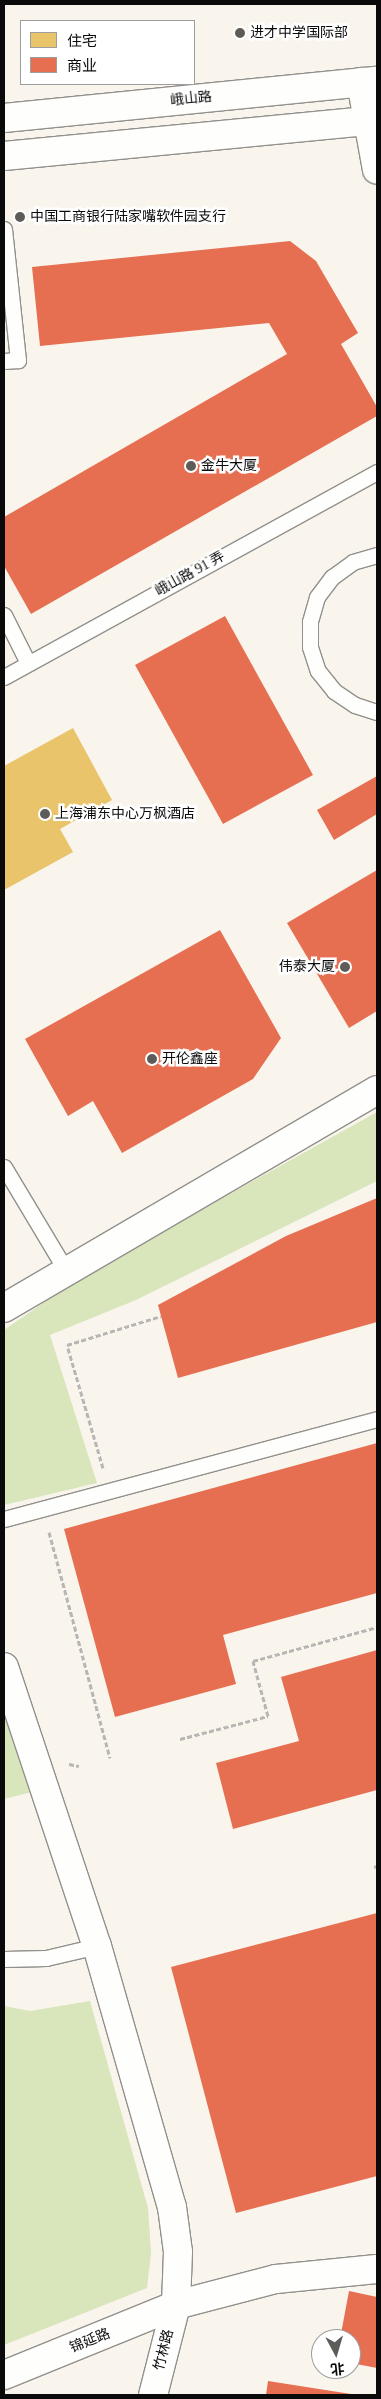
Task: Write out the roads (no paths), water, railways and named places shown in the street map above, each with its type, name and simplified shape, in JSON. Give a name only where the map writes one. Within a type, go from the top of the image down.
[{"type":"street","name":"峨山路","points":[[4,118],[369,81]]},
{"type":"street","points":[[369,81],[377,170]]},
{"type":"street","points":[[4,156],[372,120]]},
{"type":"street","points":[[4,1308],[65,1269],[377,1090]]},
{"type":"street","name":"竹林路","points":[[4,1667],[97,1946],[172,2207],[178,2252],[176,2305],[153,2395]]},
{"type":"street","name":"锦延路","points":[[4,2374],[176,2305],[276,2279],[377,2269]]},
{"type":"lane","points":[[4,229],[18,360],[4,361]]},
{"type":"lane","name":"峨山路 91 弄","points":[[4,677],[377,472]]},
{"type":"lane","points":[[377,555],[353,562],[332,577],[317,597],[310,622],[310,647],[318,671],[334,691],[355,705],[377,712]]},
{"type":"lane","points":[[4,615],[28,663]]},
{"type":"lane","points":[[4,1167],[65,1269]]},
{"type":"lane","points":[[4,1519],[377,1419]]},
{"type":"lane","points":[[4,1959],[46,1958],[97,1946]]},
{"type":"place","name":"进才中学国际部","points":[[240,33]]},
{"type":"place","name":"中国工商银行陆家嘴软件园支行","points":[[20,217]]},
{"type":"place","name":"金牛大厦","points":[[191,466]]},
{"type":"place","name":"上海浦东中心万枫酒店","points":[[45,814]]},
{"type":"place","name":"伟泰大厦","points":[[345,967]]},
{"type":"place","name":"开伦鑫座","points":[[152,1059]]}]
